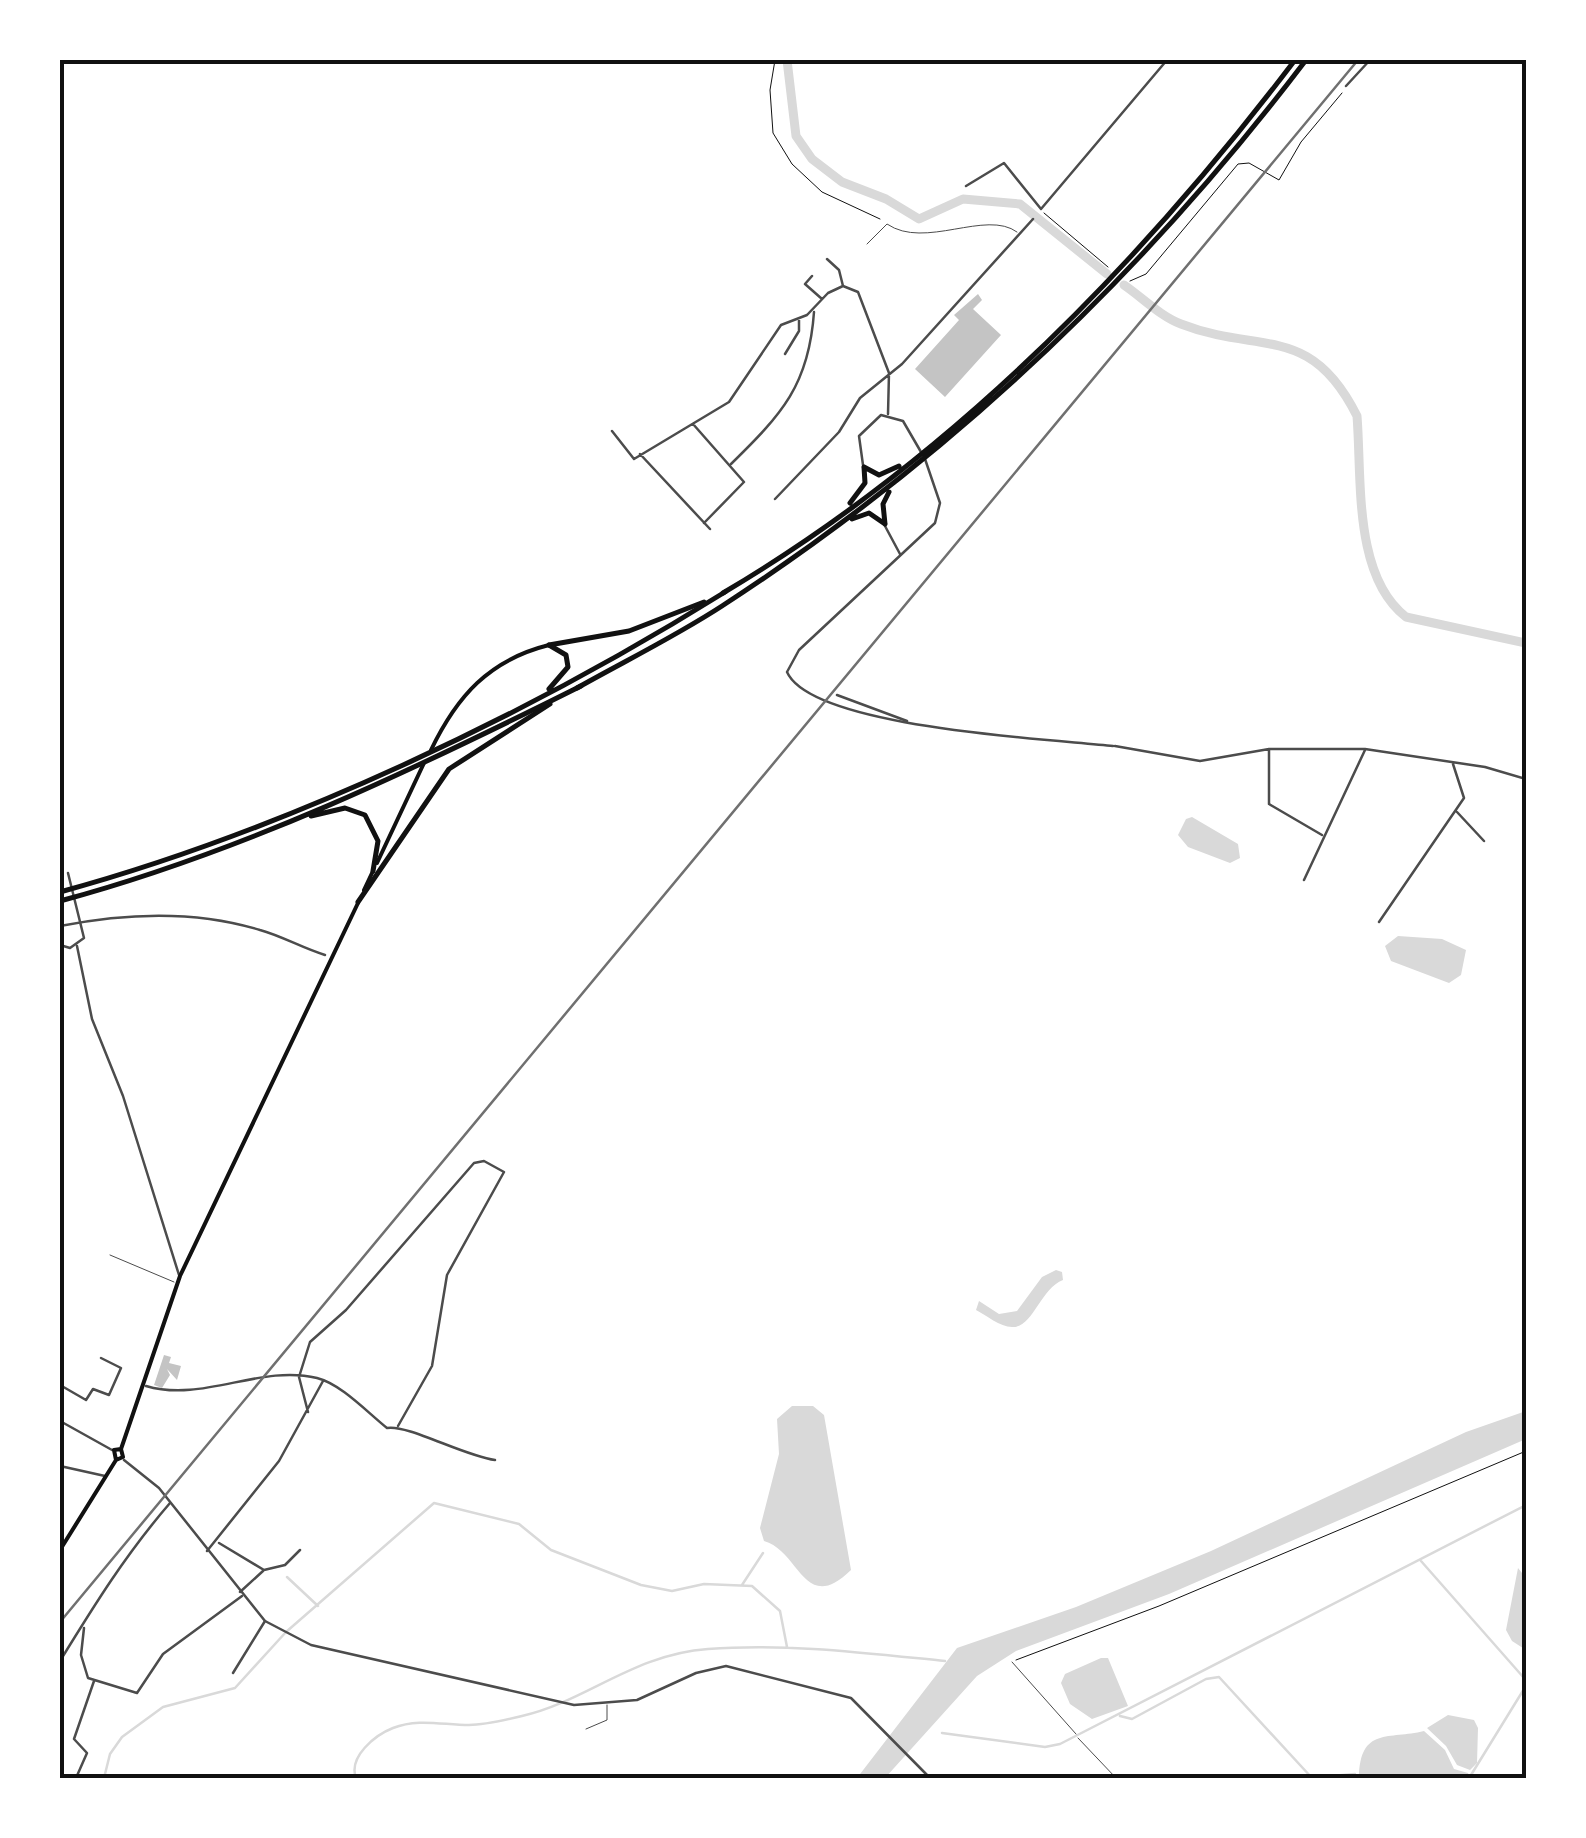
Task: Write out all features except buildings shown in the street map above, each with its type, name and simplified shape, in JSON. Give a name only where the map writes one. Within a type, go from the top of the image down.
[{"type":"highway","points":[[64,891],[179,855],[278,817],[538,697],[725,592],[839,516],[931,443],[1104,286],[1222,154],[1295,60]]},
{"type":"highway","points":[[358,902],[449,769],[487,740],[719,608],[836,528],[935,452],[1111,291],[1230,158],[1306,60]]},
{"type":"highway","points":[[839,516],[863,487],[864,467],[882,474],[910,460]]},
{"type":"highway","points":[[884,524],[884,502],[894,485]]},
{"type":"highway","points":[[836,528],[867,513],[884,524]]},
{"type":"highway","points":[[549,645],[645,627],[725,592]]},
{"type":"highway","points":[[538,697],[568,667],[566,655],[549,645]]},
{"type":"highway","points":[[60,901],[182,864],[289,822],[580,686]]},
{"type":"highway","points":[[289,822],[338,808],[361,812],[377,834],[373,871]]},
{"type":"main road","points":[[60,1550],[119,1460],[180,1276],[327,957],[358,902],[445,721],[467,690],[490,670],[549,645]]},
{"type":"main road","points":[[119,1460],[114,1451],[121,1449]]},
{"type":"street","points":[[966,186],[1004,163],[1041,208],[1167,60]]},
{"type":"street","points":[[1346,86],[1370,60]]},
{"type":"street","points":[[775,499],[840,432],[860,398],[890,374],[1032,219]]},
{"type":"street","points":[[827,259],[840,270],[844,286]]},
{"type":"street","points":[[812,276],[805,284],[822,299]]},
{"type":"street","points":[[844,286],[858,292],[890,374],[888,414]]},
{"type":"street","points":[[612,431],[629,458],[729,402],[779,326],[814,311],[822,299],[844,286]]},
{"type":"street","points":[[732,464],[766,430],[794,391],[811,357],[814,311]]},
{"type":"street","points":[[785,354],[800,326],[799,319]]},
{"type":"street","points":[[864,467],[860,433],[871,420],[888,414]]},
{"type":"street","points":[[888,414],[911,430],[940,506],[933,526],[790,661],[787,672],[792,682],[814,697],[852,713],[1200,761],[1270,749],[1365,749],[1453,762],[1526,779]]},
{"type":"street","points":[[692,422],[744,482],[704,522]]},
{"type":"street","points":[[640,454],[710,528]]},
{"type":"street","points":[[884,524],[901,556]]},
{"type":"street","points":[[837,694],[908,722]]},
{"type":"street","points":[[1270,749],[1268,804],[1322,835]]},
{"type":"street","points":[[1304,880],[1365,749]]},
{"type":"street","points":[[1378,922],[1466,792],[1454,772],[1453,762]]},
{"type":"street","points":[[1456,811],[1484,842]]},
{"type":"street","points":[[68,873],[84,932],[77,946],[92,1019],[124,1096],[180,1276]]},
{"type":"street","points":[[60,926],[136,916],[202,918],[264,931],[327,957]]},
{"type":"street","points":[[60,945],[77,946]]},
{"type":"street","points":[[308,1412],[299,1377],[310,1342],[346,1310],[474,1163],[484,1162],[504,1172],[447,1275],[432,1366],[398,1426]]},
{"type":"street","points":[[60,1385],[86,1400],[93,1389],[108,1395],[120,1368],[101,1358]]},
{"type":"street","points":[[144,1386],[160,1390],[203,1389],[252,1379],[324,1380],[387,1428],[398,1426],[457,1452],[496,1460]]},
{"type":"street","points":[[207,1551],[279,1461],[324,1380]]},
{"type":"street","points":[[60,1421],[114,1451]]},
{"type":"street","points":[[119,1460],[170,1502],[265,1621],[294,1638],[338,1653],[574,1705],[637,1700],[704,1670],[726,1666],[851,1698],[930,1778]]},
{"type":"street","points":[[60,1466],[107,1477]]},
{"type":"street","points":[[60,1661],[84,1628],[111,1576],[170,1502]]},
{"type":"street","points":[[217,1542],[264,1570]]},
{"type":"street","points":[[84,1628],[83,1666],[94,1680],[142,1691],[163,1654],[242,1594],[264,1570],[285,1566],[300,1550]]},
{"type":"street","points":[[105,1572],[111,1576]]},
{"type":"street","points":[[233,1674],[265,1621]]},
{"type":"street","points":[[76,1778],[87,1756],[74,1740],[94,1680]]},
{"type":"lane","points":[[867,244],[886,224],[908,236],[993,226],[1017,232]]},
{"type":"lane","points":[[110,1255],[177,1283]]},
{"type":"lane","points":[[1012,1662],[1116,1778]]},
{"type":"lane","points":[[586,1729],[607,1720],[607,1705]]},
{"type":"path","points":[[775,60],[770,90],[772,134],[792,164],[822,192],[886,224]]},
{"type":"path","points":[[1238,164],[1249,162],[1279,180],[1300,142],[1334,107],[1346,86]]},
{"type":"path","points":[[1012,1662],[1159,1606],[1526,1451]]},
{"type":"shaded area","points":[[1192,817],[1238,844],[1240,858],[1230,863],[1188,847],[1178,835],[1186,819]]},
{"type":"shaded area","points":[[1398,936],[1442,939],[1466,950],[1461,975],[1449,983],[1391,961],[1385,946]]},
{"type":"shaded area","points":[[1056,1270],[1062,1272],[1063,1280],[1048,1291],[1019,1326],[1003,1325],[976,1310],[979,1301],[999,1314],[1017,1311],[1042,1277]]},
{"type":"shaded area","points":[[792,1406],[813,1406],[824,1415],[851,1570],[823,1586],[812,1584],[776,1547],[764,1541],[760,1528],[779,1454],[777,1419]]},
{"type":"shaded area","points":[[1526,1411],[1526,1439],[1169,1594],[1016,1651],[977,1676],[885,1778],[857,1778],[957,1648],[1076,1607],[1211,1551],[1466,1432]]},
{"type":"shaded area","points":[[1518,1568],[1526,1578],[1526,1650],[1512,1641],[1506,1630]]},
{"type":"shaded area","points":[[1108,1658],[1128,1706],[1092,1719],[1070,1704],[1061,1683],[1065,1674]]},
{"type":"shaded area","points":[[1448,1715],[1474,1720],[1478,1728],[1477,1763],[1470,1770],[1457,1765],[1446,1746],[1427,1728]]},
{"type":"shaded area","points":[[1424,1731],[1445,1750],[1454,1769],[1468,1773],[1470,1778],[1359,1778],[1361,1761],[1371,1743],[1379,1738]]},
{"type":"waterway","points":[[787,60],[796,136],[812,159],[842,182],[886,199],[919,219],[963,199],[1020,204],[1107,274]]},
{"type":"waterway","points":[[1124,285],[1173,321],[1209,333],[1281,346],[1321,366],[1357,416],[1364,525],[1377,577],[1389,599],[1406,617],[1526,643]]},
{"type":"waterway","points":[[104,1778],[110,1754],[122,1737],[163,1707],[235,1688],[286,1632],[434,1503],[519,1524],[551,1550],[641,1585],[672,1591],[704,1584],[752,1586],[780,1611],[787,1647]]},
{"type":"waterway","points":[[942,1733],[1045,1747],[1060,1744],[1526,1505]]},
{"type":"waterway","points":[[742,1585],[763,1553]]},
{"type":"waterway","points":[[1421,1561],[1524,1678],[1524,1689],[1471,1775]]},
{"type":"waterway","points":[[287,1577],[318,1606]]},
{"type":"waterway","points":[[356,1778],[359,1755],[371,1741],[393,1728],[421,1723],[475,1725],[522,1716],[681,1653],[738,1647],[797,1648],[945,1661]]},
{"type":"waterway","points":[[1120,1716],[1132,1719],[1206,1679],[1219,1677],[1312,1778]]},
{"type":"waterway","points":[[1319,1777],[1355,1774]]},
{"type":"railway","points":[[60,1622],[1358,60]]}]
